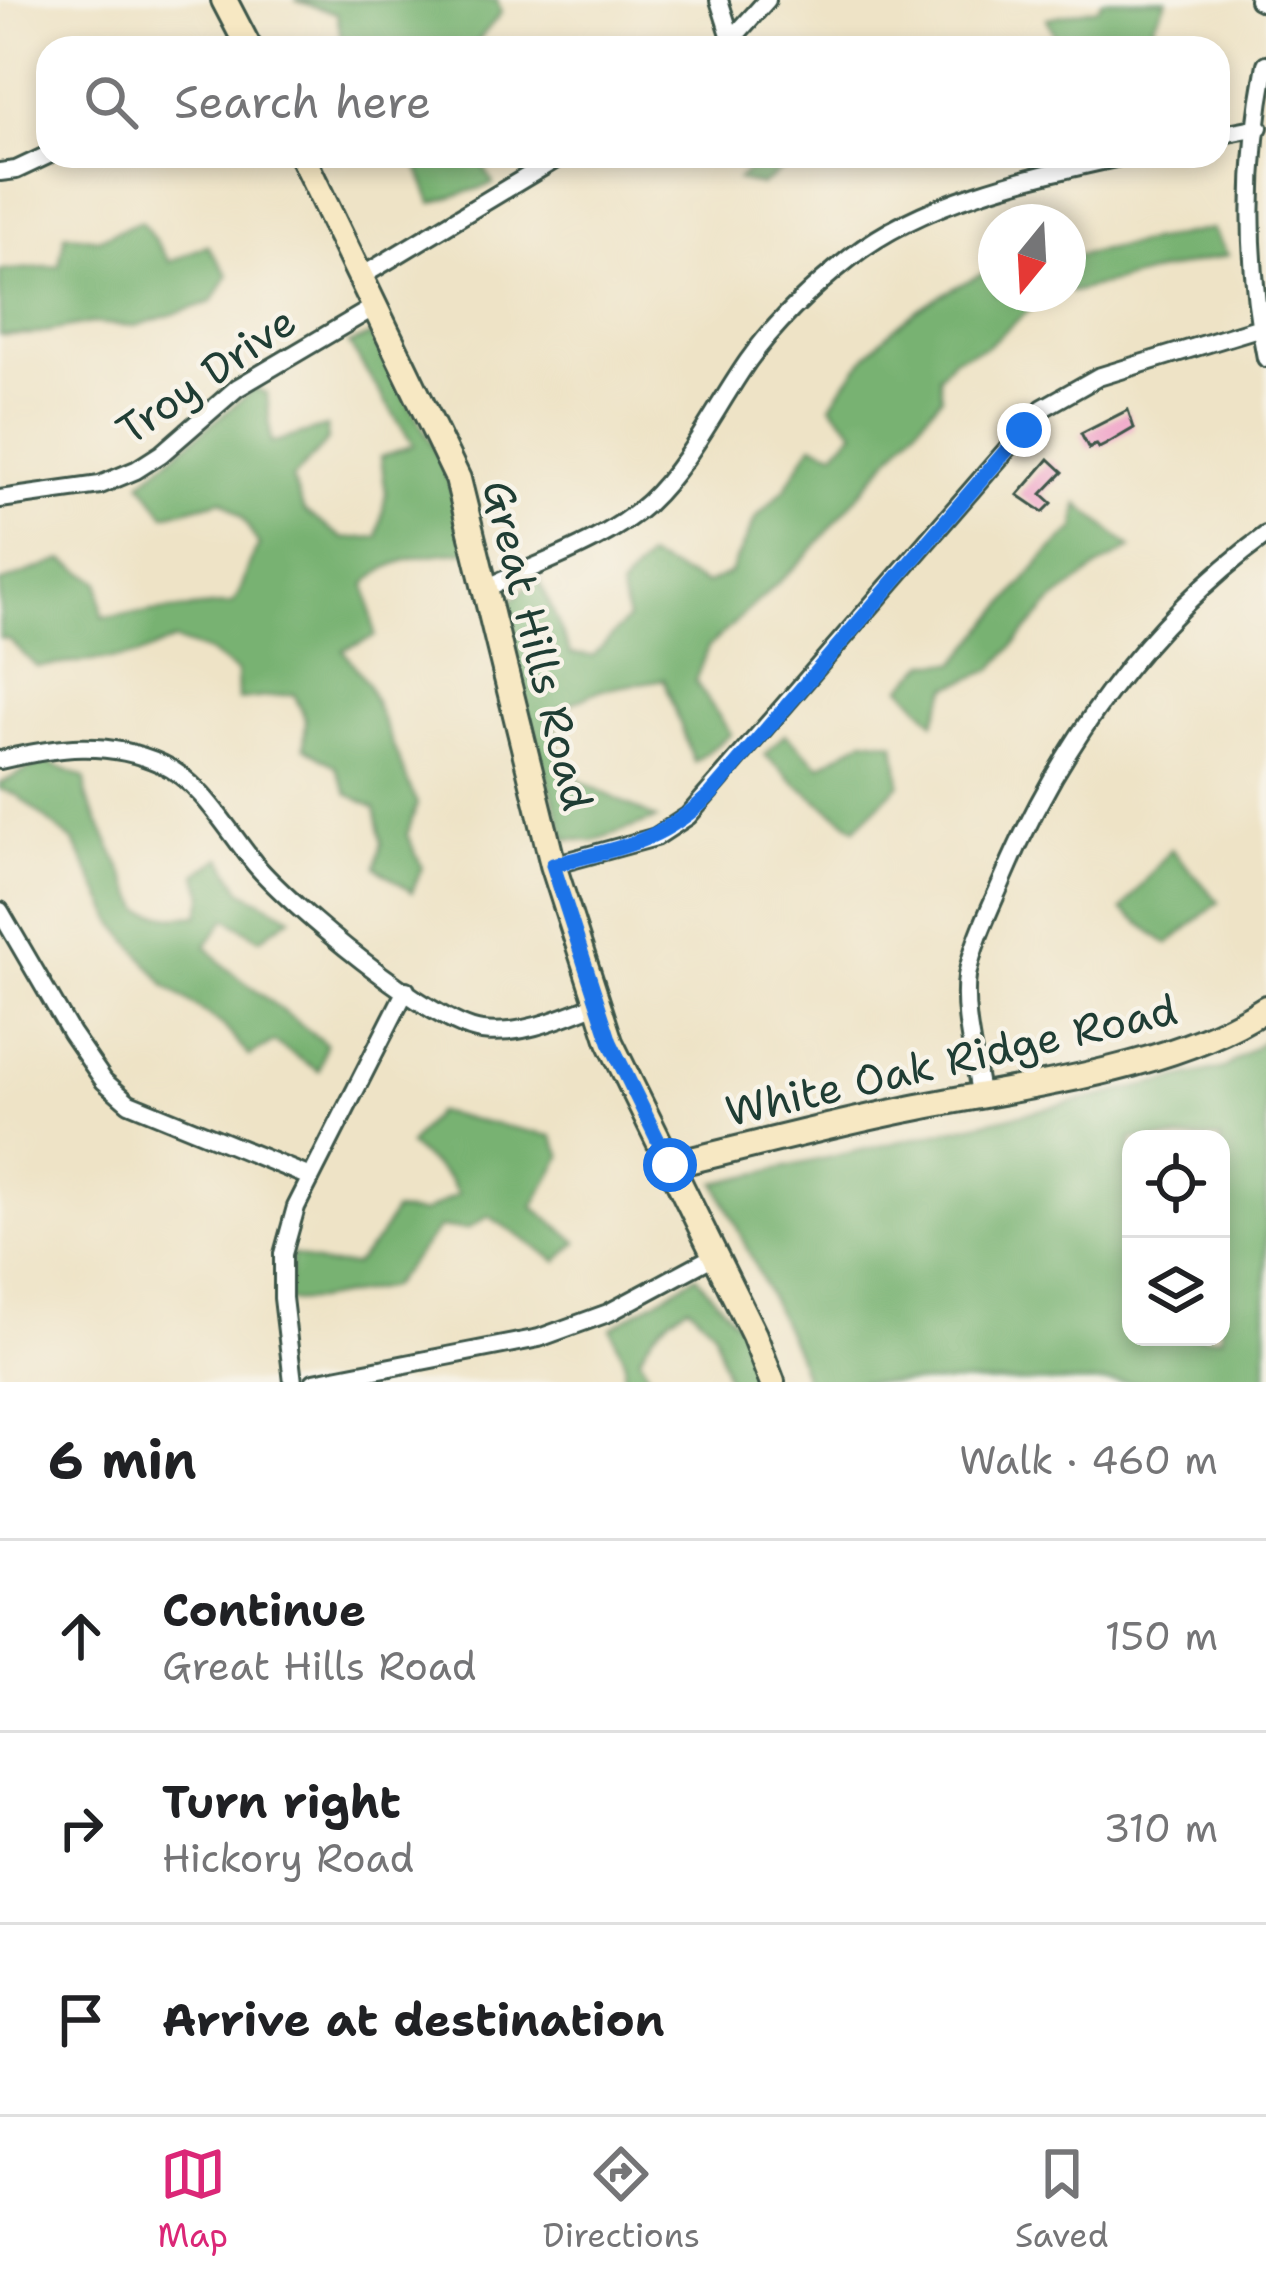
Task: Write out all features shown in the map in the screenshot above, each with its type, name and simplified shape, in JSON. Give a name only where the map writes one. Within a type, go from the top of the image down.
[{"type":"street","points":[[224,0],[239,36]]},
{"type":"street","points":[[719,0],[726,36]]},
{"type":"street","points":[[735,36],[767,0]]},
{"type":"street","points":[[1266,64],[1252,248],[1266,358]]},
{"type":"street","points":[[1230,133],[1260,126]]},
{"type":"street","points":[[0,172],[36,161]]},
{"type":"street","name":"Great Hills Road","points":[[308,168],[458,479],[553,865],[610,1042],[670,1165]]},
{"type":"street","points":[[362,276],[541,168]]},
{"type":"street","points":[[486,588],[617,527],[648,502],[752,356],[812,290],[855,254],[908,222],[1021,178],[1068,168]]},
{"type":"street","name":"Troy Drive","points":[[0,499],[100,485],[136,470],[237,388],[376,306]]},
{"type":"street","points":[[553,865],[656,837],[688,816],[1043,408],[1099,377],[1261,327]]},
{"type":"street","points":[[980,1094],[967,1009],[968,973],[980,933],[1049,781],[1114,685],[1180,609],[1266,535]]},
{"type":"street","points":[[0,760],[57,747],[92,746],[164,764],[190,783],[264,876],[296,908],[448,1019],[482,1031],[532,1027],[597,1004]]},
{"type":"street","points":[[0,911],[71,1033],[104,1081],[129,1103],[310,1178]]},
{"type":"street","points":[[293,1382],[283,1254],[296,1207],[406,990]]},
{"type":"street","name":"White Oak Ridge Road","points":[[670,1165],[787,1133],[1177,1052],[1216,1037],[1266,1008]]},
{"type":"street","points":[[670,1165],[772,1382]]},
{"type":"street","points":[[314,1382],[539,1338],[608,1313],[716,1256]]},
{"type":"green space","points":[[295,0],[497,0],[501,13],[482,36],[341,36],[337,14]]},
{"type":"green space","points":[[1103,0],[1167,0],[1153,24],[1156,36],[1055,36],[1047,18],[1098,8]]},
{"type":"green space","points":[[419,168],[484,168],[493,184],[432,203]]},
{"type":"green space","points":[[750,168],[785,168],[761,185],[738,180]]},
{"type":"green space","points":[[141,221],[170,262],[207,245],[228,275],[212,302],[135,326],[91,323],[0,335],[0,271],[59,266],[65,234],[98,239]]},
{"type":"green space","points":[[1212,229],[1228,255],[1086,288],[1086,254]]},
{"type":"green space","points":[[978,277],[978,312],[1027,312],[986,347],[953,358],[939,376],[942,396],[806,557],[708,647],[695,681],[731,734],[694,762],[664,679],[600,690],[555,711],[558,757],[579,780],[656,819],[593,841],[566,839],[518,686],[510,602],[538,577],[571,654],[593,656],[628,619],[620,589],[647,558],[706,584],[730,573],[756,518],[785,489],[812,444],[835,452],[855,431],[831,405],[848,380],[882,339],[944,293]]},
{"type":"green space","points":[[371,335],[444,466],[472,551],[415,558],[377,574],[366,584],[375,636],[343,650],[367,683],[417,804],[407,835],[422,867],[412,892],[376,867],[382,842],[375,808],[348,794],[335,766],[304,747],[306,720],[294,694],[238,700],[237,672],[209,652],[174,640],[136,656],[37,667],[8,639],[0,638],[0,583],[63,560],[99,582],[102,617],[232,604],[259,546],[242,517],[222,500],[165,515],[141,482],[254,389],[267,393],[271,443],[326,427],[328,440],[292,479],[304,511],[344,539],[378,537],[386,493],[381,457],[413,445],[349,344]]},
{"type":"green space","points":[[1078,504],[1131,548],[1052,602],[992,670],[948,687],[934,722],[902,687],[927,663],[956,663],[1050,551],[1075,529]]},
{"type":"green space","points":[[785,734],[820,766],[865,739],[895,743],[900,784],[855,828],[765,755]]},
{"type":"green space","points":[[44,761],[85,778],[87,799],[142,911],[172,917],[199,915],[204,894],[197,874],[222,858],[241,890],[291,917],[260,939],[226,918],[206,946],[226,968],[326,1044],[319,1071],[274,1042],[249,1056],[223,1025],[166,986],[116,925],[74,842],[17,795],[0,789],[0,784]]},
{"type":"green space","points":[[1171,849],[1219,902],[1168,944],[1122,910]]},
{"type":"green space","points":[[1266,1039],[1266,1382],[806,1382],[716,1183],[1225,1068]]},
{"type":"green space","points":[[436,1112],[552,1136],[562,1156],[533,1207],[578,1242],[557,1261],[489,1216],[468,1229],[439,1228],[390,1287],[287,1301],[292,1254],[325,1265],[354,1265],[379,1238],[394,1211],[423,1213],[458,1194],[448,1178],[409,1145]]},
{"type":"green space","points":[[696,1276],[745,1333],[762,1382],[728,1382],[713,1329],[688,1305],[660,1326],[640,1356],[651,1382],[623,1382],[625,1363],[611,1328]]},
{"type":"building","points":[[1128,410],[1134,428],[1089,449],[1081,434]]},
{"type":"building","points":[[1049,459],[1063,472],[1042,494],[1052,503],[1043,512],[1018,495]]},
{"type":"route","points":[[670,1165],[610,1042],[553,865],[656,837],[688,816],[1024,430]]}]
